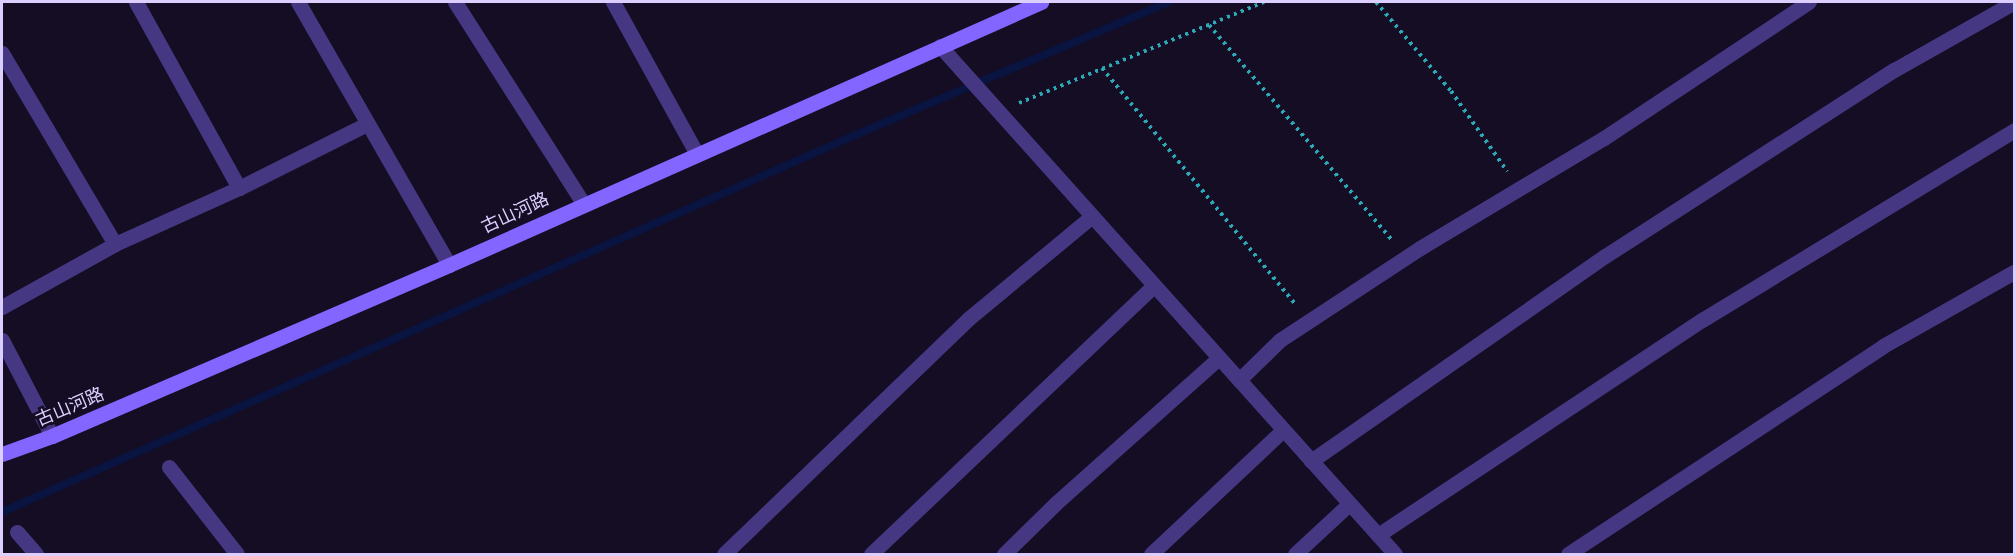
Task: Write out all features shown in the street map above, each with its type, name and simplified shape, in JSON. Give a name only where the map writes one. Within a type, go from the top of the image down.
[{"type":"street","points":[[136,2],[239,188]]},
{"type":"street","points":[[298,2],[449,265]]},
{"type":"street","points":[[455,2],[583,203]]},
{"type":"street","points":[[613,2],[697,154]]},
{"type":"street","name":"古山河路","points":[[2,454],[52,436],[449,265],[583,203],[1041,2]]},
{"type":"street","points":[[1239,380],[1280,340],[1406,257],[1604,138],[1809,2]]},
{"type":"street","points":[[1311,461],[1605,256],[1894,70],[2014,2]]},
{"type":"street","points":[[940,46],[1395,555]]},
{"type":"street","points":[[2,53],[115,244]]},
{"type":"street","points":[[2,307],[115,244],[239,188],[367,124]]},
{"type":"street","points":[[1378,535],[1702,320],[2014,130]]},
{"type":"street","points":[[724,555],[968,319],[1092,216]]},
{"type":"street","points":[[1568,555],[1883,346],[2014,272]]},
{"type":"street","points":[[871,555],[1154,285]]},
{"type":"street","points":[[2,340],[52,436]]},
{"type":"street","points":[[1004,555],[1056,503],[1219,358]]},
{"type":"street","points":[[1151,555],[1283,430]]},
{"type":"street","points":[[169,467],[237,555]]},
{"type":"street","points":[[1295,555],[1349,504]]},
{"type":"street","points":[[17,532],[36,555]]},
{"type":"path","points":[[999,111],[1264,2]]},
{"type":"path","points":[[1376,2],[1451,91],[1520,189]]},
{"type":"path","points":[[1209,25],[1406,257]]},
{"type":"path","points":[[1102,69],[1309,321]]},
{"type":"waterway","points":[[2,512],[853,136],[1169,2]]}]
